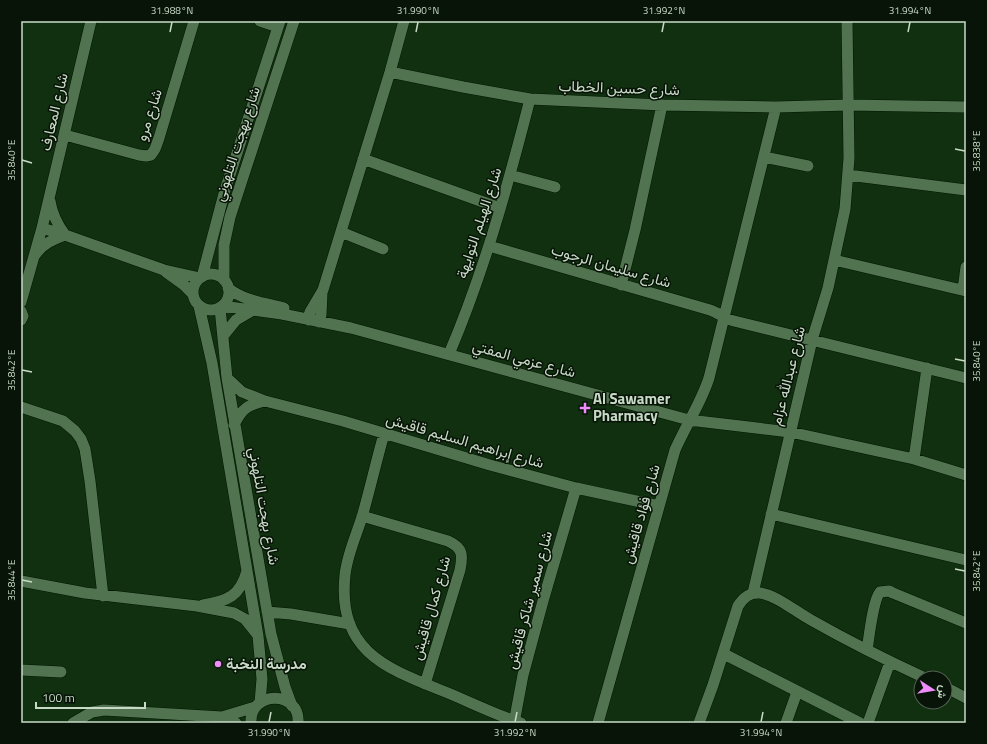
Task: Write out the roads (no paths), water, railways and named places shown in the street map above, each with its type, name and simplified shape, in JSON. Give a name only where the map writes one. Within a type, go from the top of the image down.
[{"type":"street","name":"شارع المعارف","points":[[21,302],[42,228],[91,21]]},
{"type":"street","name":"شارع مرو","points":[[65,135],[139,155],[151,155],[159,138],[194,21]]},
{"type":"street","points":[[260,21],[279,24]]},
{"type":"street","name":"شارع بهجت التلهوني","points":[[226,284],[224,245],[230,217],[294,21]]},
{"type":"street","points":[[309,316],[323,290],[390,72],[404,21]]},
{"type":"street","name":"شارع عبدالله عزام","points":[[753,593],[812,340],[828,288],[845,210],[848,174],[849,105],[847,21]]},
{"type":"street","name":"شارع بهجت التلهوني","points":[[201,277],[225,190],[279,24]]},
{"type":"street","name":"شارع حسين الخطاب","points":[[390,72],[463,88],[530,100],[662,105],[776,107],[849,105],[966,107]]},
{"type":"street","name":"شارع الهيلم التوايهة","points":[[449,354],[489,246],[530,100]]},
{"type":"street","points":[[621,284],[635,230],[662,105]]},
{"type":"street","name":"شارع فؤاد قاقيش","points":[[598,723],[675,450],[703,395],[709,378],[776,107]]},
{"type":"street","points":[[764,157],[808,166]]},
{"type":"street","points":[[363,159],[500,208]]},
{"type":"street","points":[[848,174],[966,190]]},
{"type":"street","points":[[510,175],[555,187]]},
{"type":"street","points":[[49,196],[52,212],[59,227],[65,235]]},
{"type":"street","points":[[42,228],[164,270],[201,277]]},
{"type":"street","points":[[341,232],[383,249]]},
{"type":"street","points":[[35,256],[37,252],[46,244],[65,235]]},
{"type":"street","name":"شارع سليمان الرجوب","points":[[489,246],[710,310],[725,318],[966,378]]},
{"type":"street","points":[[834,260],[964,290],[966,267]]},
{"type":"street","points":[[164,270],[193,294],[199,306],[209,310],[221,307],[228,298],[226,284],[219,276],[213,274],[207,274],[201,277],[194,285],[193,294]]},
{"type":"street","name":"شارع عزمي المفتي","points":[[226,284],[239,296],[255,301],[689,420],[790,432],[914,459],[966,475]]},
{"type":"street","points":[[320,319],[323,290]]},
{"type":"street","name":"شارع بهجت التلهوني","points":[[199,306],[212,363],[248,569],[258,636],[262,679],[258,705],[252,713],[251,723]]},
{"type":"street","name":"شارع بهجت التلهوني","points":[[221,307],[226,378],[267,612],[276,658],[295,714]]},
{"type":"street","name":"شارع عزمي المفتي","points":[[221,307],[309,316]]},
{"type":"street","points":[[223,336],[236,320],[253,310]]},
{"type":"street","points":[[21,311],[23,316],[21,320]]},
{"type":"street","points":[[914,459],[927,368]]},
{"type":"street","name":"شارع إبراهيم السليم قاقيش","points":[[226,378],[242,392],[265,401],[343,421],[576,488],[659,506]]},
{"type":"street","points":[[234,425],[241,412],[246,407],[265,401]]},
{"type":"street","points":[[21,407],[63,421],[75,431],[81,439],[85,449],[89,475],[103,596]]},
{"type":"street","points":[[384,434],[345,573],[344,598],[350,624],[369,654],[390,668],[517,722]]},
{"type":"street","name":"شارع سمير شاكر قاقيش","points":[[517,722],[523,675],[576,488]]},
{"type":"street","points":[[771,514],[966,560]]},
{"type":"street","name":"شارع كمال قاقيش","points":[[362,516],[448,541],[456,545],[461,551],[462,558],[460,570],[425,684]]},
{"type":"street","points":[[197,606],[216,602],[237,593],[242,587],[248,569]]},
{"type":"street","points":[[21,581],[103,596],[197,606],[234,613],[240,615],[258,636]]},
{"type":"street","points":[[867,650],[874,610],[880,592],[888,591],[966,623]]},
{"type":"street","points":[[699,723],[724,654],[738,606],[742,599],[753,593],[765,594],[811,621],[913,673]]},
{"type":"street","points":[[267,612],[291,614],[350,624]]},
{"type":"street","points":[[724,654],[860,723]]},
{"type":"street","points":[[868,723],[890,662]]},
{"type":"street","points":[[22,672],[61,672]]},
{"type":"street","points":[[953,691],[966,698]]},
{"type":"street","points":[[786,723],[797,692]]},
{"type":"street","points":[[222,718],[258,705],[266,699],[280,698],[295,714],[308,723]]},
{"type":"street","points":[[73,723],[92,712],[104,710],[222,718],[236,723]]},
{"type":"place","name":"Al Sawamer Pharmacy","points":[[585,408]]},
{"type":"place","name":"مدرسة النخبة","points":[[218,664]]}]
